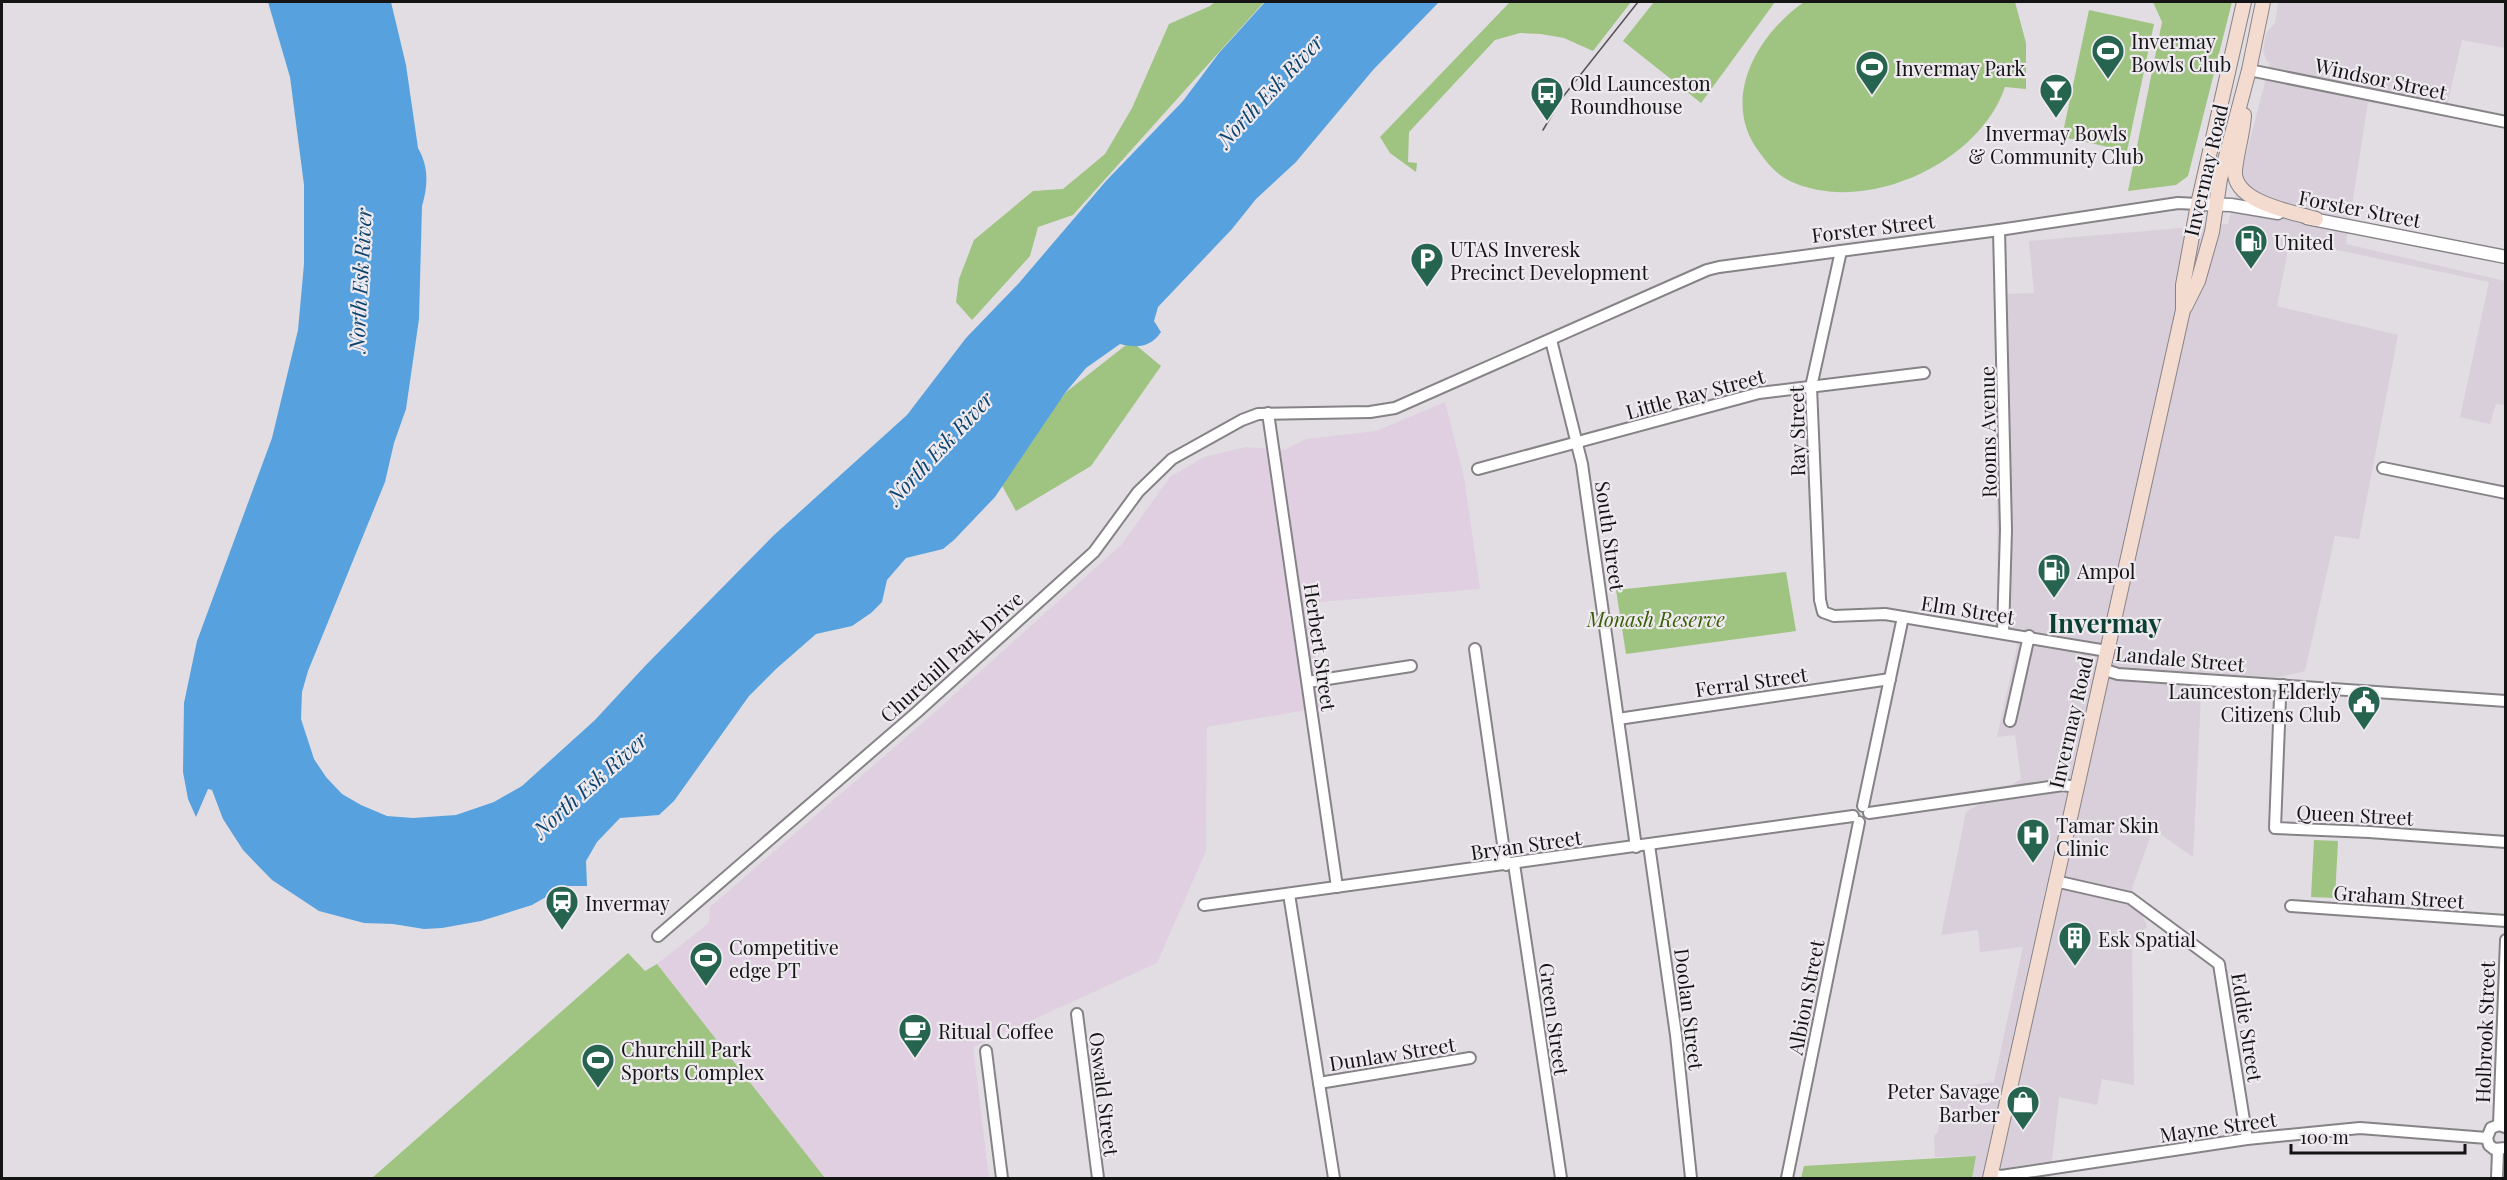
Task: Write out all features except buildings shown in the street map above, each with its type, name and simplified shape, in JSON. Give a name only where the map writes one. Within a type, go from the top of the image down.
[{"type":"main road","name":"Invermay Road","points":[[1990,1176],[2183,310],[2184,285],[2198,204],[2244,2]]},
{"type":"main road","name":"Invermay Road","points":[[2183,310],[2198,281],[2212,232],[2220,179],[2247,76],[2263,2]]},
{"type":"main road","points":[[2247,76],[2244,125],[2235,172],[2236,182],[2241,189],[2257,200],[2316,219]]},
{"type":"street","name":"Windsor Street","points":[[2247,76],[2505,122]]},
{"type":"street","name":"Forster Street","points":[[1268,413],[1361,412],[1395,408],[1707,270],[1733,264],[1999,230],[2178,203],[2216,205],[2316,219],[2505,257]]},
{"type":"street","name":"Rooms Avenue","points":[[1999,230],[2006,530],[2003,633]]},
{"type":"street","name":"Ray Street","points":[[1823,612],[1820,600],[1811,387],[1841,251]]},
{"type":"street","name":"South Street","points":[[1551,340],[1582,464],[1636,847]]},
{"type":"street","name":"Little Ray Street","points":[[1478,469],[1759,393],[1924,374]]},
{"type":"street","name":"Herbert Street","points":[[1268,413],[1337,887]]},
{"type":"street","name":"Churchill Park Drive","points":[[658,936],[916,713],[1094,552],[1138,492],[1161,468],[1186,450],[1242,420],[1268,413]]},
{"type":"street","points":[[2383,468],[2505,493]]},
{"type":"street","name":"Elm Street","points":[[1823,612],[1834,616],[1867,613],[1903,617],[2029,636],[2107,651]]},
{"type":"street","points":[[1866,810],[1903,617]]},
{"type":"street","points":[[2010,721],[2029,636]]},
{"type":"street","name":"Green Street","points":[[1475,649],[1561,1179]]},
{"type":"street","points":[[1308,682],[1411,666]]},
{"type":"street","name":"Landale Street","points":[[2102,669],[2118,674],[2505,701]]},
{"type":"street","name":"Ferral Street","points":[[1618,719],[1890,679]]},
{"type":"street","name":"Queen Street","points":[[2283,685],[2280,698],[2275,828],[2505,842]]},
{"type":"street","points":[[1856,819],[1854,809],[1866,810],[2063,785],[2076,787]]},
{"type":"street","name":"Bryan Street","points":[[1204,905],[1856,819]]},
{"type":"street","name":"Albion Street","points":[[1787,1179],[1856,819]]},
{"type":"street","name":"Doolan Street","points":[[1649,845],[1676,1035],[1691,1179]]},
{"type":"street","name":"Eddie Street","points":[[2055,881],[2130,898],[2219,964],[2247,1139]]},
{"type":"street","points":[[1289,894],[1334,1179]]},
{"type":"street","name":"Graham Street","points":[[2290,906],[2505,921]]},
{"type":"street","name":"Holbrook Street","points":[[2502,1126],[2505,940]]},
{"type":"street","name":"Oswald Street","points":[[1077,1014],[1098,1179]]},
{"type":"street","points":[[986,1051],[1002,1179]]},
{"type":"street","name":"Dunlaw Street","points":[[1319,1083],[1470,1058]]},
{"type":"street","points":[[2497,1179],[2502,1149],[2489,1145],[2487,1138],[2489,1131],[2502,1126]]},
{"type":"street","name":"Mayne Street","points":[[1990,1176],[2247,1139],[2360,1128],[2487,1138]]},
{"type":"shaded area","points":[[2278,2],[2505,2],[2505,48],[2462,40],[2445,115],[2368,102],[2346,244],[2505,281],[2505,405],[2496,404],[2490,424],[2460,417],[2489,282],[2290,240],[2277,306],[2398,335],[2359,539],[2335,536],[2305,671],[2201,696],[2193,857],[2153,829],[2132,888],[2147,926],[2132,947],[2134,1085],[2102,1079],[2097,1105],[2059,1097],[2050,1178],[1972,1178],[1975,1156],[1935,1157],[1934,1136],[1938,1132],[1941,1112],[1939,1089],[1994,1082],[2023,947],[1980,952],[1978,930],[1941,935],[1966,812],[2021,779],[2015,735],[1997,737],[2018,643],[1998,622],[1995,307],[2007,294],[2034,293],[2029,241],[2228,224],[2270,63],[2263,51],[2266,33],[2275,23]]},
{"type":"shaded area","points":[[1445,402],[1464,477],[1480,589],[1307,603],[1323,707],[1207,727],[1206,851],[1157,963],[973,1047],[989,1178],[825,1178],[657,964],[709,923],[710,907],[934,713],[1122,544],[1170,477],[1204,457],[1246,447],[1285,450],[1306,439],[1376,431]]},
{"type":"green space","points":[[1215,2],[1264,2],[1073,215],[1038,227],[1030,256],[972,320],[956,302],[959,279],[974,240],[1033,191],[1063,189],[1105,154],[1132,108],[1169,24]]},
{"type":"green space","points":[[1510,2],[1631,2],[1593,51],[1564,38],[1541,34],[1520,33],[1495,40],[1409,132],[1408,162],[1417,163],[1416,172],[1390,153],[1380,137]]},
{"type":"green space","points":[[1654,2],[1775,2],[1701,103],[1623,41]]},
{"type":"green space","name":"Invermay Park","points":[[1804,2],[2015,2],[2026,43],[2026,89],[2005,87],[1991,115],[1971,139],[1945,160],[1916,176],[1884,187],[1851,192],[1819,190],[1790,181],[1770,165],[1748,133],[1743,112],[1744,91],[1749,70],[1759,50],[1787,16]]},
{"type":"green space","points":[[2153,2],[2232,2],[2188,176],[2176,185],[2128,191],[2162,22]]},
{"type":"green space","name":"Invermay Bowls Club","points":[[2089,10],[2154,24],[2127,151],[2062,137]]},
{"type":"green space","points":[[1131,341],[1161,366],[1091,466],[1016,511],[999,480],[1065,393]]},
{"type":"green space","name":"Monash Reserve","points":[[1786,572],[1796,631],[1626,654],[1616,590]]},
{"type":"green space","points":[[2314,840],[2338,841],[2335,898],[2311,897]]},
{"type":"green space","points":[[628,953],[645,971],[657,964],[825,1178],[372,1178]]},
{"type":"green space","points":[[1976,1156],[1972,1178],[1801,1178],[1804,1166]]},
{"type":"water","name":"North Esk River","points":[[268,2],[391,2],[406,65],[418,148],[426,169],[422,206],[419,319],[406,409],[394,443],[385,482],[308,671],[302,692],[301,719],[314,759],[326,777],[342,794],[387,816],[413,818],[456,815],[494,802],[522,786],[595,720],[773,536],[907,415],[966,338],[1019,283],[1106,181],[1183,101],[1219,53],[1265,2],[1439,2],[1373,70],[1296,162],[1256,199],[1232,229],[1158,307],[1154,321],[1161,332],[1157,337],[1143,346],[1120,344],[1086,368],[1065,393],[995,497],[954,540],[943,549],[906,558],[887,580],[882,602],[871,613],[852,626],[816,634],[776,669],[749,696],[674,801],[659,815],[620,818],[597,842],[586,861],[587,886],[565,886],[532,905],[481,921],[424,929],[393,924],[364,923],[319,911],[272,880],[243,850],[223,819],[212,790],[208,789],[196,817],[188,799],[183,772],[184,703],[197,641],[272,438],[298,330],[304,264],[304,185],[290,77]]},
{"type":"tram line","points":[[1543,130],[1562,98],[1638,2]]},
{"type":"place","name":"Invermay Bowls Club","points":[[2108,80]]},
{"type":"place","name":"Invermay Park","points":[[1872,96]]},
{"type":"place","name":"Invermay Bowls & Community Club","points":[[2056,119]]},
{"type":"place","name":"Old Launceston Roundhouse","points":[[1547,122]]},
{"type":"place","name":"United","points":[[2251,270]]},
{"type":"place","name":"UTAS Inveresk Precinct Development","points":[[1427,288]]},
{"type":"place","name":"Ampol","points":[[2054,599]]},
{"type":"place","name":"Launceston Elderly Citizens Club","points":[[2364,731]]},
{"type":"place","name":"Tamar Skin Clinic","points":[[2033,864]]},
{"type":"place","name":"Invermay","points":[[562,931]]},
{"type":"place","name":"Esk Spatial","points":[[2075,967]]},
{"type":"place","name":"Competitive edge PT","points":[[706,987]]},
{"type":"place","name":"Ritual Coffee","points":[[915,1059]]},
{"type":"place","name":"Churchill Park Sports Complex","points":[[598,1089]]},
{"type":"place","name":"Peter Savage Barber","points":[[2023,1131]]},
{"type":"district","name":"Invermay","points":[[2105,622]]}]
